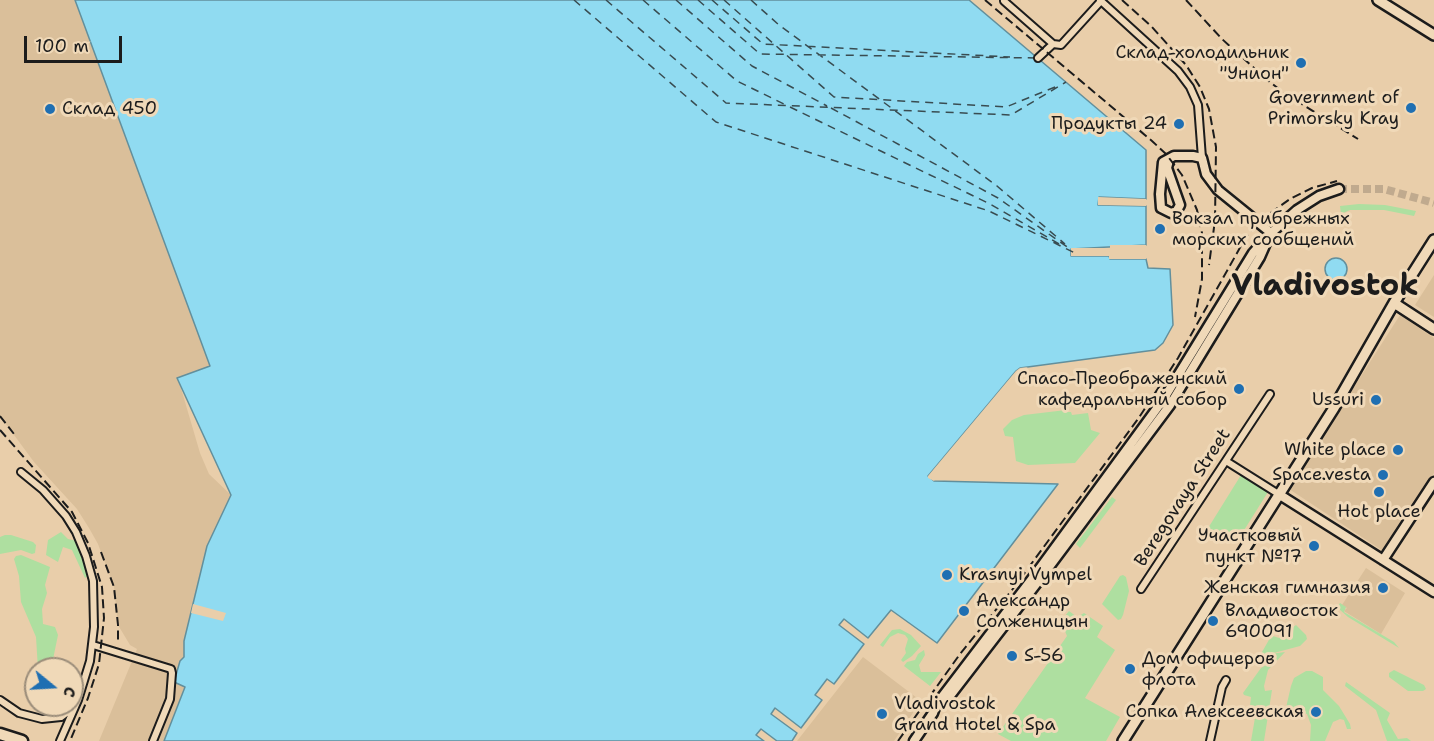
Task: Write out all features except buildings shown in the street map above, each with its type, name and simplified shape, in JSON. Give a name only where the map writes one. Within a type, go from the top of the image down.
[{"type":"highway","points":[[0,734],[22,741]]},
{"type":"main road","points":[[1378,0],[1434,35]]},
{"type":"main road","points":[[1168,160],[1167,168],[1180,205],[1176,212],[1171,213],[1161,208],[1162,162],[1174,156],[1202,158],[1206,174],[1216,187],[1271,233]]},
{"type":"main road","points":[[915,741],[936,705],[968,661],[1136,439],[1163,400],[1253,253],[1271,233],[1305,204],[1339,189]]},
{"type":"main road","points":[[1123,741],[1340,399],[1394,303],[1434,240]]},
{"type":"main road","points":[[1394,303],[1434,329]]},
{"type":"main road","points":[[1383,560],[1434,482]]},
{"type":"main road","points":[[1280,495],[1434,592]]},
{"type":"street","points":[[1004,1],[1053,44],[1061,45],[1100,0],[1178,70],[1190,87],[1198,105],[1202,158]]},
{"type":"street","points":[[1038,58],[1053,44]]},
{"type":"street","name":"Beregovaya Street","points":[[1142,589],[1270,394]]},
{"type":"street","points":[[1226,460],[1280,495]]},
{"type":"street","points":[[21,472],[44,490],[66,516],[86,556],[93,580],[95,621],[93,645],[84,680]]},
{"type":"street","points":[[93,645],[171,669],[170,699],[153,741]]},
{"type":"street","points":[[1210,741],[1222,687],[1226,680]]},
{"type":"street","points":[[0,700],[24,715]]},
{"type":"street","points":[[32,717],[42,720],[61,717]]},
{"type":"street","points":[[60,741],[71,717]]},
{"type":"shaded area","points":[[0,0],[75,0],[210,366],[178,378],[200,453],[209,474],[231,495],[207,547],[184,641],[184,657],[174,682],[185,686],[164,741],[99,741],[137,649],[130,645],[118,625],[114,587],[98,544],[89,528],[77,509],[34,462],[0,416]]},
{"type":"shaded area","points":[[1434,275],[1434,317],[1415,305]]},
{"type":"shaded area","points":[[1400,315],[1434,338],[1434,473],[1383,551],[1289,489]]},
{"type":"shaded area","points":[[1366,568],[1405,593],[1381,634],[1344,611],[1347,608],[1342,605]]},
{"type":"shaded area","name":"Vladivostok Grand Hotel & Spa","points":[[863,657],[921,701],[894,741],[797,741]]},
{"type":"green space","points":[[1385,205],[1416,211],[1414,216],[1384,210],[1350,210],[1341,214],[1340,206]]},
{"type":"green space","points":[[1066,410],[1072,415],[1088,413],[1091,430],[1100,433],[1075,463],[1028,465],[1016,461],[1013,437],[1005,436],[1003,429],[1012,420],[1024,415]]},
{"type":"green space","points":[[1241,475],[1268,492],[1236,543],[1227,538],[1224,543],[1205,533]]},
{"type":"green space","points":[[1112,497],[1116,500],[1080,548],[1076,544]]},
{"type":"green space","points":[[61,532],[68,539],[77,541],[89,575],[85,578],[72,550],[63,547],[58,562],[46,555],[48,540]]},
{"type":"green space","points":[[5,535],[33,542],[36,545],[35,553],[21,550],[0,554],[0,537]]},
{"type":"green space","points":[[21,555],[50,567],[45,585],[47,593],[42,609],[43,624],[55,627],[58,635],[53,657],[37,657],[36,637],[21,602],[19,576],[14,559]]},
{"type":"green space","points":[[1120,576],[1126,577],[1129,591],[1123,615],[1118,620],[1102,604]]},
{"type":"green space","points":[[1340,603],[1346,607],[1344,612],[1394,642],[1399,648],[1348,617],[1339,609]]},
{"type":"green space","points":[[1069,611],[1077,617],[1084,613],[1103,626],[1097,637],[1115,650],[1085,698],[1120,717],[1106,741],[1011,741],[998,734],[1067,636],[1061,621]]},
{"type":"green space","points":[[1296,625],[1307,639],[1300,646],[1270,654],[1285,652],[1268,670],[1264,686],[1265,691],[1272,690],[1264,741],[1251,741],[1256,712],[1250,706],[1251,697],[1243,693],[1261,668],[1266,665],[1268,659],[1263,664],[1258,659],[1270,638],[1273,636],[1279,638]]},
{"type":"green space","points":[[900,629],[911,635],[921,646],[903,662],[901,660],[906,653],[908,639],[905,635],[898,633],[890,637],[883,647],[880,645],[892,630]]},
{"type":"green space","points":[[924,650],[925,655],[919,665],[921,672],[941,672],[930,686],[904,666],[907,662],[915,660]]},
{"type":"green space","points":[[1394,670],[1424,685],[1426,689],[1408,691],[1389,677],[1389,673]]},
{"type":"green space","points":[[1306,671],[1312,671],[1323,677],[1323,690],[1339,706],[1351,729],[1347,729],[1344,720],[1340,719],[1333,722],[1325,741],[1310,741],[1311,725],[1307,714],[1294,711],[1285,712],[1294,678]]},
{"type":"green space","points":[[1346,682],[1390,713],[1387,720],[1398,739],[1407,738],[1411,741],[1387,741],[1376,710],[1345,686]]},
{"type":"water","points":[[75,0],[969,0],[1146,150],[1146,199],[1099,197],[1098,205],[1146,206],[1146,245],[1071,249],[1071,256],[1146,259],[1148,268],[1170,269],[1173,325],[1163,343],[1155,350],[1020,368],[1016,371],[928,476],[934,481],[1058,484],[937,643],[891,610],[868,638],[844,619],[839,625],[864,644],[834,684],[827,679],[815,695],[822,700],[801,728],[775,708],[771,714],[797,733],[792,741],[777,741],[761,729],[756,735],[764,741],[164,741],[185,687],[174,682],[180,661],[184,657],[184,641],[207,546],[231,495],[177,378],[210,366]]},
{"type":"water","points":[[1336,258],[1344,261],[1347,269],[1344,277],[1336,280],[1328,277],[1325,269],[1328,261]]},
{"type":"pier","points":[[1098,197],[1146,199],[1146,202],[1101,200],[1101,202],[1146,203],[1146,206],[1098,205]]},
{"type":"pier","points":[[1110,245],[1146,245],[1146,248],[1113,248],[1111,251],[1074,253],[1146,256],[1146,259],[1071,256],[1071,248],[1110,248]]},
{"type":"pier","points":[[1028,367],[1018,373],[931,477],[936,478],[934,481],[928,478],[1016,371]]},
{"type":"pier","points":[[193,604],[226,613],[223,621],[191,613]]},
{"type":"ferry route","points":[[574,0],[716,122],[989,211],[1075,253]]},
{"type":"ferry route","points":[[606,0],[726,103],[1011,115],[1066,82]]},
{"type":"ferry route","points":[[643,0],[737,81],[786,105]]},
{"type":"ferry route","points":[[676,0],[752,66],[827,106]]},
{"type":"ferry route","points":[[698,0],[760,54],[1037,58]]},
{"type":"ferry route","points":[[712,0],[763,44],[1010,57]]},
{"type":"ferry route","points":[[724,0],[834,97],[1006,107],[1060,85]]},
{"type":"ferry route","points":[[751,0],[779,25],[997,186],[1065,244]]},
{"type":"ferry route","points":[[790,107],[990,204],[1061,245]]},
{"type":"ferry route","points":[[831,108],[998,198],[1070,249]]},
{"type":"tunnel","points":[[1339,189],[1384,189],[1434,203]]},
{"type":"railway","points":[[985,0],[1152,141],[1166,154],[1182,175],[1197,210],[1202,233],[1202,279],[1195,317]]},
{"type":"railway","points":[[1122,0],[1152,27],[1186,65],[1200,87],[1209,109],[1216,147],[1215,220],[1209,265]]},
{"type":"railway","points":[[1186,0],[1222,39],[1265,78],[1284,93],[1358,139]]},
{"type":"railway","points":[[898,741],[960,654],[1012,590],[1138,419],[1178,358],[1246,237],[1258,222],[1290,199],[1312,188],[1337,181]]},
{"type":"railway","points":[[0,416],[14,434]]},
{"type":"railway","points":[[0,430],[72,512],[88,543],[102,587],[104,618],[99,664],[70,741]]},
{"type":"railway","points":[[101,552],[114,587],[118,642]]},
{"type":"place","name":"Склад-холодильник \"Унион\"","points":[[1301,63]]},
{"type":"place","name":"Government of Primorsky Kray","points":[[1411,108]]},
{"type":"place","name":"Склад 450","points":[[50,109]]},
{"type":"place","name":"Продукты 24","points":[[1179,124]]},
{"type":"place","name":"Вокзал прибрежных морских сообщений","points":[[1160,229]]},
{"type":"place","name":"Спасо-Преображенский кафедральный собор","points":[[1239,389]]},
{"type":"place","name":"Ussuri","points":[[1376,400]]},
{"type":"place","name":"White place","points":[[1398,450]]},
{"type":"place","name":"Space.vesta","points":[[1383,475]]},
{"type":"place","name":"Hot place","points":[[1379,492]]},
{"type":"place","name":"Участковый пункт №17","points":[[1314,546]]},
{"type":"place","name":"Krasnyi Vympel","points":[[947,575]]},
{"type":"place","name":"Женская гимназия","points":[[1383,588]]},
{"type":"place","name":"Александр Солженицын","points":[[964,611]]},
{"type":"place","name":"Владивосток 690091","points":[[1213,621]]},
{"type":"place","name":"S-56","points":[[1012,656]]},
{"type":"place","name":"Дом офицеров флота","points":[[1130,669]]},
{"type":"place","name":"Сопка Алексеевская","points":[[1316,712]]},
{"type":"place","name":"Vladivostok Grand Hotel & Spa","points":[[882,714]]},
{"type":"district","name":"Vladivostok","points":[[1325,287]]}]
